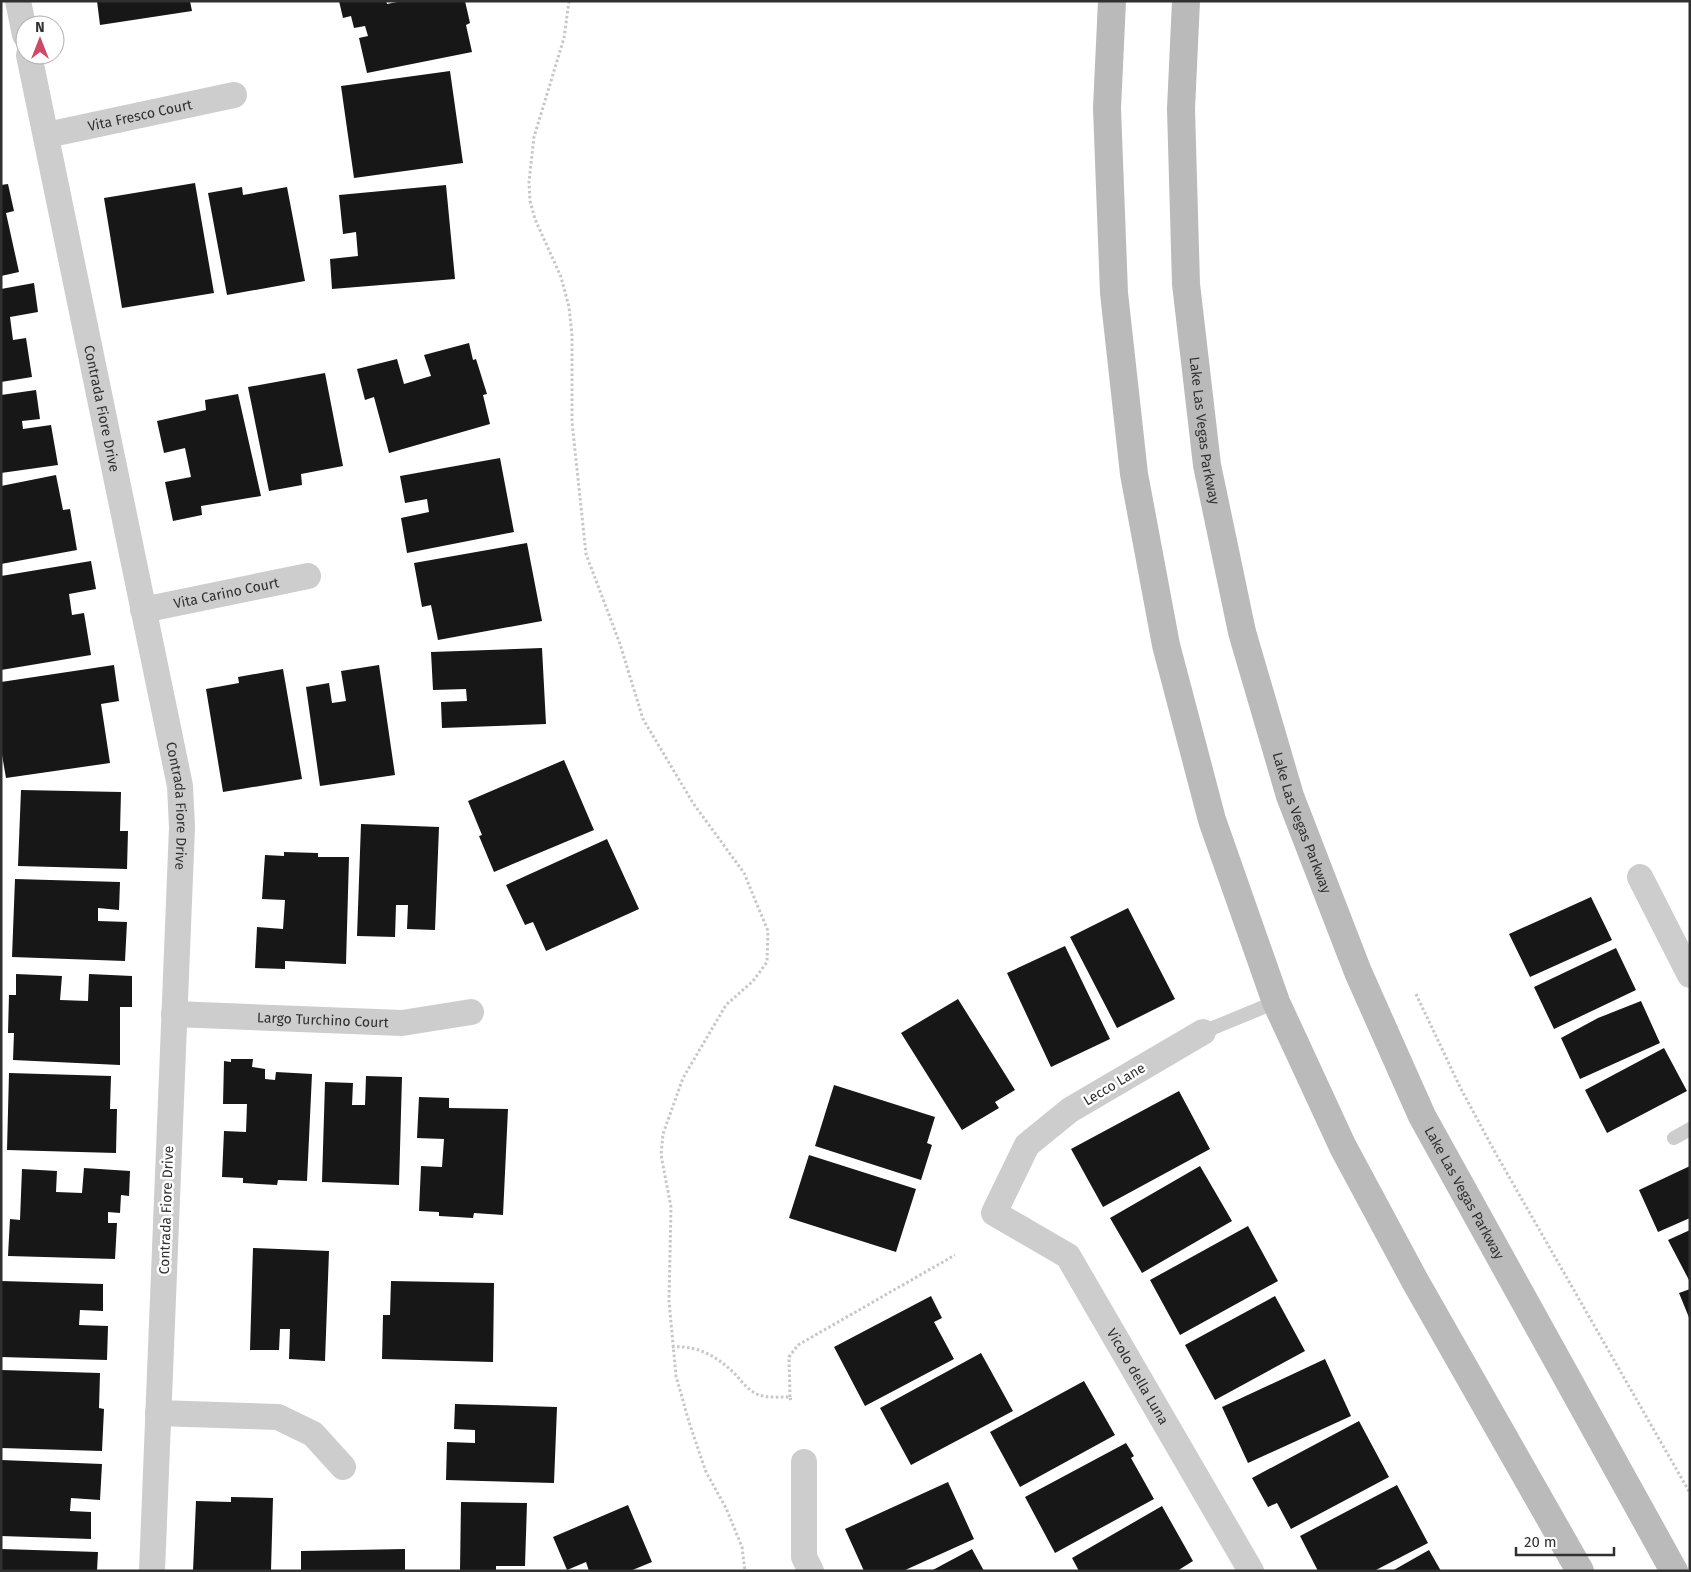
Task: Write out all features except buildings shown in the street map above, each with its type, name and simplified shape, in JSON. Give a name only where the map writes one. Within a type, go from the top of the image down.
[{"type":"main road","points":[[1112,1],[1106,108],[1114,284],[1134,474],[1166,645],[1210,811],[1276,1002],[1343,1147],[1415,1281],[1580,1571]]},
{"type":"main road","name":"Lake Las Vegas Parkway","points":[[1186,1],[1181,109],[1186,284],[1207,465],[1242,632],[1290,796],[1358,972],[1422,1116],[1674,1571]]},
{"type":"street","points":[[18,1],[21,15]]},
{"type":"street","name":"Contrada Fiore Drive","points":[[31,65],[180,786],[182,826],[152,1571]]},
{"type":"street","name":"Vita Fresco Court","points":[[47,135],[234,95]]},
{"type":"street","name":"Vita Carino Court","points":[[144,610],[308,576]]},
{"type":"street","points":[[1640,877],[1690,976]]},
{"type":"street","name":"Largo Turchino Court","points":[[174,1014],[402,1023],[471,1012]]},
{"type":"street","name":"Lecco Lane","points":[[994,1213],[1027,1144],[1070,1110],[1203,1032]]},
{"type":"street","name":"Vicolo della Luna","points":[[994,1213],[1068,1256],[1251,1571]]},
{"type":"street","points":[[158,1412],[278,1417],[312,1434],[343,1467]]},
{"type":"street","points":[[804,1462],[804,1557],[811,1571]]},
{"type":"lane","name":"Lecco Lane","points":[[1203,1032],[1276,1002]]},
{"type":"lane","points":[[1674,1138],[1690,1129]]},
{"type":"path","points":[[569,1],[564,38],[534,137],[529,182],[530,201],[535,219],[561,278],[569,307],[572,335],[572,422],[586,554],[620,644],[643,719],[694,803],[744,873],[768,931],[767,962],[753,981],[726,1005],[683,1078],[663,1134],[661,1155],[672,1207],[669,1301],[676,1376],[706,1472],[737,1532],[742,1547],[745,1571]]},
{"type":"path","points":[[1416,994],[1461,1089],[1491,1146],[1690,1494]]},
{"type":"path","points":[[672,1347],[686,1346],[710,1354],[726,1366],[752,1391],[760,1395],[791,1399],[789,1362],[794,1348],[955,1255]]}]
